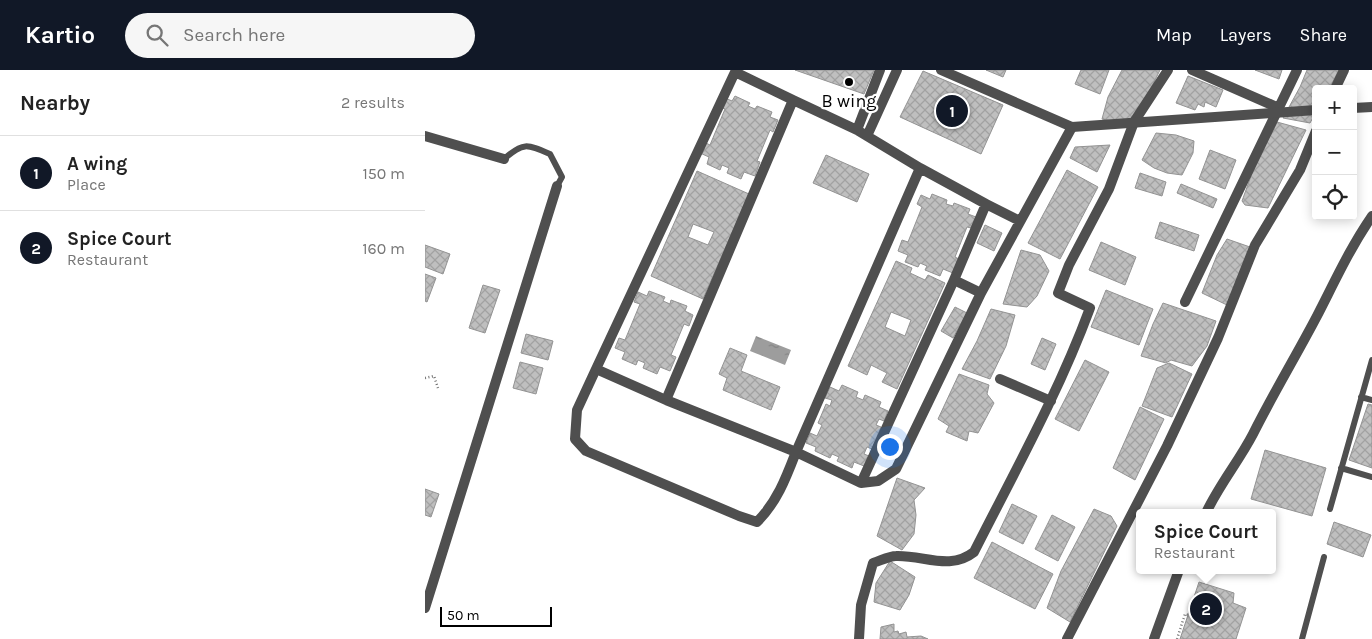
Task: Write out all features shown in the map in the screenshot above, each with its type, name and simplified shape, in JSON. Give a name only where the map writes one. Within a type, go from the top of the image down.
[{"type":"street","points":[[857,130],[880,70]]},
{"type":"street","points":[[867,136],[897,70]]},
{"type":"street","points":[[941,70],[1072,127],[1279,110],[1312,110]]},
{"type":"street","points":[[859,639],[861,604],[873,563],[895,556],[949,562],[967,557],[974,552],[1051,401],[1078,341],[1090,308],[1058,293],[1073,257],[1109,189],[1134,122],[1168,70]]},
{"type":"street","points":[[1192,70],[1279,110]]},
{"type":"street","points":[[1185,302],[1297,70]]},
{"type":"street","points":[[1337,85],[1344,70]]},
{"type":"street","points":[[920,168],[787,476],[770,509],[757,522],[586,451],[575,439],[577,410],[736,71],[857,130],[920,168],[1020,221]]},
{"type":"street","points":[[666,400],[793,100]]},
{"type":"street","points":[[1357,108],[1372,107]]},
{"type":"street","points":[[596,369],[666,400],[796,452],[861,483],[878,481],[896,469],[981,292],[1072,127]]},
{"type":"street","points":[[425,136],[503,159]]},
{"type":"street","points":[[1067,639],[1167,446],[1218,338],[1255,245],[1300,170],[1312,141]]},
{"type":"street","points":[[425,608],[557,186]]},
{"type":"street","points":[[861,483],[954,280],[986,204]]},
{"type":"street","points":[[1208,509],[1251,437],[1354,242],[1372,216]]},
{"type":"street","points":[[954,280],[981,292]]},
{"type":"street","points":[[1000,379],[1051,401]]},
{"type":"street","points":[[1153,639],[1177,574]]},
{"type":"lane","points":[[503,159],[517,147],[533,146],[550,154],[562,177],[557,186]]},
{"type":"lane","points":[[1330,510],[1372,362]]},
{"type":"lane","points":[[1361,397],[1372,400]]},
{"type":"lane","points":[[1341,468],[1372,477]]},
{"type":"lane","points":[[1302,639],[1324,557]]},
{"type":"path","points":[[425,378],[434,376],[438,388]]},
{"type":"path","points":[[1177,639],[1185,614],[1188,615]]},
{"type":"water","points":[[756,336],[791,350],[785,365],[750,351]]},
{"type":"building","name":"B wing","points":[[795,70],[874,70],[864,94]]},
{"type":"building","points":[[986,70],[1006,70],[1003,77]]},
{"type":"building","points":[[1081,70],[1109,70],[1100,94],[1075,84]]},
{"type":"building","points":[[1122,70],[1160,70],[1143,104],[1131,119],[1116,122],[1102,119],[1108,97]]},
{"type":"building","points":[[1255,70],[1282,70],[1279,79]]},
{"type":"building","points":[[1307,70],[1339,70],[1331,85],[1312,85],[1312,119],[1310,123],[1283,118]]},
{"type":"building","points":[[923,71],[1003,105],[981,154],[900,117]]},
{"type":"building","points":[[1188,76],[1223,90],[1216,107],[1205,102],[1204,107],[1198,104],[1195,110],[1176,103]]},
{"type":"building","points":[[735,96],[750,103],[748,106],[755,109],[757,106],[772,112],[770,117],[778,120],[773,132],[770,130],[757,161],[760,162],[755,176],[744,172],[741,179],[727,173],[729,168],[722,165],[720,170],[707,164],[709,157],[700,153],[704,142],[710,145],[725,109],[719,107],[723,97],[732,101]]},
{"type":"building","points":[[1277,122],[1306,130],[1268,208],[1245,205],[1242,201],[1255,165]]},
{"type":"building","points":[[1156,133],[1176,135],[1194,141],[1193,153],[1182,175],[1167,173],[1154,168],[1142,160]]},
{"type":"building","points":[[1110,145],[1097,172],[1070,158],[1075,147]]},
{"type":"building","points":[[1210,150],[1236,160],[1225,189],[1199,179]]},
{"type":"building","points":[[826,155],[869,174],[857,202],[813,183]]},
{"type":"building","points":[[1067,170],[1098,187],[1060,259],[1028,243]]},
{"type":"building","points":[[697,171],[749,194],[703,299],[651,276]],"holes":[[[693,224],[714,232],[708,245],[688,237]]]},
{"type":"building","points":[[1140,173],[1166,182],[1162,196],[1135,188]]},
{"type":"building","points":[[1181,184],[1217,199],[1213,208],[1177,193]]},
{"type":"building","points":[[932,194],[947,200],[946,204],[953,206],[954,203],[970,209],[968,214],[976,217],[971,228],[967,227],[955,257],[959,259],[953,273],[943,269],[940,276],[925,270],[927,266],[920,263],[918,267],[905,262],[908,255],[898,251],[902,240],[908,242],[922,207],[917,204],[921,195],[930,199]]},
{"type":"building","points":[[1160,222],[1199,235],[1194,251],[1155,238]]},
{"type":"building","points":[[985,225],[1002,233],[994,251],[977,243]]},
{"type":"building","points":[[1227,239],[1250,247],[1227,305],[1202,293],[1217,255]]},
{"type":"building","points":[[1101,242],[1136,257],[1125,285],[1089,270]]},
{"type":"building","points":[[425,245],[450,254],[443,274],[425,267]]},
{"type":"building","points":[[1021,250],[1040,255],[1049,271],[1037,296],[1027,307],[1003,304]]},
{"type":"building","points":[[896,261],[912,268],[910,273],[925,280],[928,275],[945,283],[897,389],[882,382],[887,373],[871,365],[867,375],[848,366]],"holes":[[[891,312],[911,320],[905,336],[885,327]]]},
{"type":"building","points":[[425,274],[436,278],[427,302],[425,301]]},
{"type":"building","points":[[483,285],[500,290],[485,333],[469,328]]},
{"type":"building","points":[[1106,290],[1153,309],[1139,345],[1091,327]]},
{"type":"building","points":[[649,291],[665,297],[663,301],[670,304],[671,300],[687,306],[685,311],[693,315],[689,326],[684,324],[671,355],[676,357],[670,371],[660,367],[657,374],[643,368],[645,363],[638,360],[636,365],[622,359],[625,352],[615,348],[619,338],[625,340],[640,304],[634,302],[638,292],[647,296]]},
{"type":"building","points":[[1163,303],[1216,321],[1207,346],[1192,366],[1171,360],[1166,363],[1141,356]]},
{"type":"building","points":[[955,307],[967,313],[953,338],[941,331]]},
{"type":"building","points":[[991,309],[1015,315],[1006,346],[990,379],[962,369]]},
{"type":"building","points":[[526,334],[553,341],[548,360],[521,353]]},
{"type":"building","points":[[1042,338],[1056,344],[1045,370],[1031,364]]},
{"type":"building","points":[[730,348],[747,355],[741,371],[780,387],[771,410],[723,390],[727,378],[719,374]]},
{"type":"building","points":[[1085,360],[1109,372],[1079,431],[1055,419]]},
{"type":"building","points":[[520,362],[543,368],[536,394],[513,388]]},
{"type":"building","points":[[1169,363],[1192,374],[1172,417],[1142,406],[1157,368]]},
{"type":"building","points":[[959,374],[989,385],[987,394],[994,403],[978,433],[969,431],[967,441],[946,432],[949,426],[938,419]]},
{"type":"building","points":[[842,385],[858,392],[856,397],[863,400],[865,395],[881,402],[879,407],[888,411],[884,421],[879,419],[876,425],[881,427],[872,449],[867,447],[864,454],[869,456],[864,466],[854,462],[852,468],[837,461],[839,457],[832,454],[830,458],[815,451],[816,447],[806,443],[810,433],[817,436],[822,425],[818,423],[826,404],[830,406],[832,400],[825,398],[830,387],[839,391]]},
{"type":"building","points":[[1368,404],[1372,405],[1372,468],[1349,460]]},
{"type":"building","points":[[1140,407],[1164,419],[1135,480],[1113,468]]},
{"type":"building","points":[[1265,450],[1326,468],[1312,516],[1251,499]]},
{"type":"building","points":[[897,478],[925,488],[914,500],[916,515],[914,534],[902,550],[877,536]]},
{"type":"building","points":[[425,489],[439,494],[431,517],[425,515]]},
{"type":"building","points":[[1012,504],[1037,516],[1023,544],[999,532]]},
{"type":"building","points":[[1094,509],[1111,516],[1117,526],[1070,622],[1047,608],[1061,571]]},
{"type":"building","points":[[1052,515],[1075,527],[1058,561],[1035,549]]},
{"type":"building","points":[[1334,522],[1371,535],[1363,557],[1327,544]]},
{"type":"building","points":[[992,542],[1053,574],[1035,609],[974,578]]},
{"type":"building","points":[[890,561],[915,577],[909,595],[900,610],[874,602],[876,583]]},
{"type":"building","points":[[1199,582],[1234,593],[1233,603],[1246,608],[1236,639],[1180,639]]},
{"type":"building","points":[[894,624],[894,632],[898,631],[899,634],[906,632],[907,637],[921,636],[928,639],[880,639],[881,627]]},
{"type":"place","name":"B wing","points":[[849,82]]},
{"type":"place","name":"A wing","points":[[952,111]]},
{"type":"place","name":"Spice Court","points":[[1206,609]]}]
